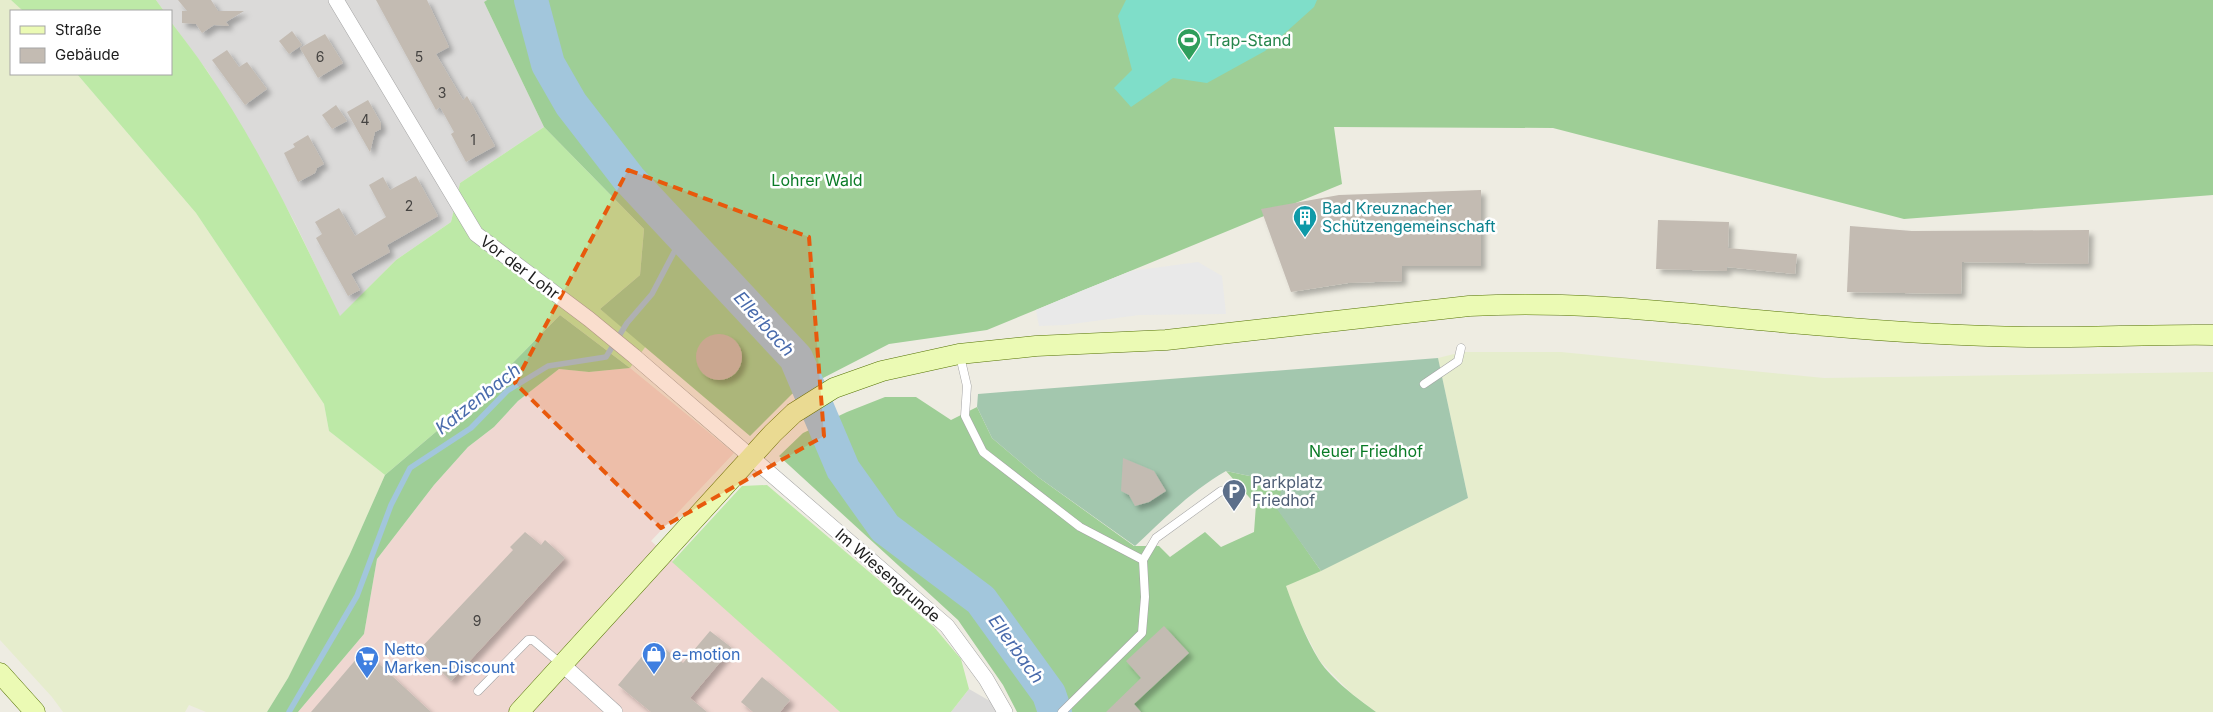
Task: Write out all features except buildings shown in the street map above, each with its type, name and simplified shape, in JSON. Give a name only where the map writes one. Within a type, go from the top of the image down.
[{"type":"main road","points":[[519,712],[751,456],[794,413],[834,388],[882,371],[959,354],[1028,347],[1166,340],[1468,306],[1510,303],[1693,313],[1826,326],[1974,335],[2029,337],[2213,335]]},
{"type":"main road","points":[[0,673],[35,712]]},
{"type":"street","name":"Vor der Lohr","points":[[336,0],[476,234],[589,319],[751,456]]},
{"type":"street","name":"Im Wiesengrunde","points":[[751,456],[947,626],[986,679],[1004,712]]},
{"type":"street","points":[[563,665],[615,712]]},
{"type":"lane","points":[[1424,384],[1458,361],[1461,348]]},
{"type":"lane","points":[[959,354],[967,386],[965,416],[983,452],[1080,527],[1143,560]]},
{"type":"lane","points":[[1062,712],[1071,701],[1142,633],[1145,597],[1143,560],[1156,538],[1221,491]]},
{"type":"lane","points":[[478,691],[528,640],[533,640],[563,665]]},
{"type":"highlighted area","points":[[628,170],[809,237],[824,436],[661,528],[515,383]]},
{"type":"shaded area","points":[[156,0],[487,0],[484,2],[544,127],[460,183],[451,222],[396,260],[340,317],[295,223],[255,151],[208,72],[172,23],[172,10],[163,10]]},
{"type":"shaded area","name":"Trap-Stand","points":[[1126,0],[1317,0],[1314,7],[1265,51],[1207,83],[1173,78],[1131,107],[1114,88],[1132,70],[1118,16]]},
{"type":"shaded area","points":[[1198,262],[1222,276],[1226,314],[1139,315],[1065,325],[1039,326],[1036,310],[1081,291],[1131,271]]},
{"type":"shaded area","points":[[630,368],[734,453],[651,541],[840,712],[298,712],[364,634],[377,559],[434,485],[468,447],[494,427],[518,401],[559,369],[589,372]]},
{"type":"shaded area","points":[[969,689],[1009,712],[951,712]]},
{"type":"green space","points":[[0,0],[11,0],[22,10],[10,10],[10,75],[78,75],[196,213],[324,404],[329,431],[385,475],[350,554],[288,678],[267,712],[206,712],[189,705],[185,712],[63,712],[52,697],[0,640]]},
{"type":"green space","points":[[11,0],[156,0],[163,10],[22,10]]},
{"type":"green space","name":"Lohrer Wald","points":[[487,0],[2213,0],[2213,195],[1904,219],[1553,128],[1334,127],[1342,184],[987,330],[889,344],[792,394],[750,436],[600,309],[640,275],[644,229],[544,127],[484,2]]},
{"type":"green space","points":[[172,23],[203,65],[244,129],[278,191],[340,316],[396,260],[451,222],[460,183],[544,127],[644,229],[640,275],[600,309],[646,346],[630,368],[560,315],[490,386],[385,475],[329,431],[324,404],[196,213],[78,75],[172,75]]},
{"type":"green space","points":[[560,315],[630,368],[589,372],[559,369],[518,401],[494,427],[468,447],[434,485],[377,559],[364,634],[298,712],[267,712],[288,678],[350,554],[385,475],[490,386]]},
{"type":"green space","points":[[1462,352],[1561,352],[1824,378],[2213,372],[2213,712],[1376,712],[1351,693],[1320,661],[1296,615],[1286,586],[1468,498],[1438,358]]},
{"type":"green space","name":"Neuer Friedhof","points":[[1438,358],[1468,498],[1321,571],[1277,509],[1283,483],[1226,471],[1189,496],[1135,546],[1038,477],[992,438],[977,407],[978,394]]},
{"type":"green space","points":[[885,397],[916,397],[951,420],[977,407],[992,438],[1038,477],[1134,546],[1159,546],[1170,557],[1205,532],[1221,547],[1254,532],[1256,505],[1226,471],[1283,483],[1278,509],[1321,571],[1286,586],[1297,614],[1309,642],[1324,667],[1345,688],[1376,712],[1017,712],[1003,685],[958,620],[779,456],[803,433],[847,412]]},
{"type":"green space","points":[[767,485],[934,627],[961,659],[969,689],[951,712],[840,712],[672,562],[742,486]]},
{"type":"waterway","name":"Ellerbach","points":[[531,0],[548,64],[571,104],[629,179],[796,358],[843,469],[885,528],[981,600],[1049,694],[1055,712]]},
{"type":"waterway","name":"Katzenbach","points":[[289,712],[357,596],[391,505],[410,468],[471,428],[507,391],[548,366],[606,357],[627,323],[652,294],[683,235]]},
{"type":"place","name":"Trap-Stand","points":[[1189,61]]},
{"type":"place","name":"Bad Kreuznacher Schützengemeinschaft","points":[[1305,238]]},
{"type":"place","name":"Parkplatz Friedhof","points":[[1234,512]]},
{"type":"place","name":"e-motion","points":[[654,675]]},
{"type":"place","name":"Netto Marken-Discount","points":[[367,679]]}]
